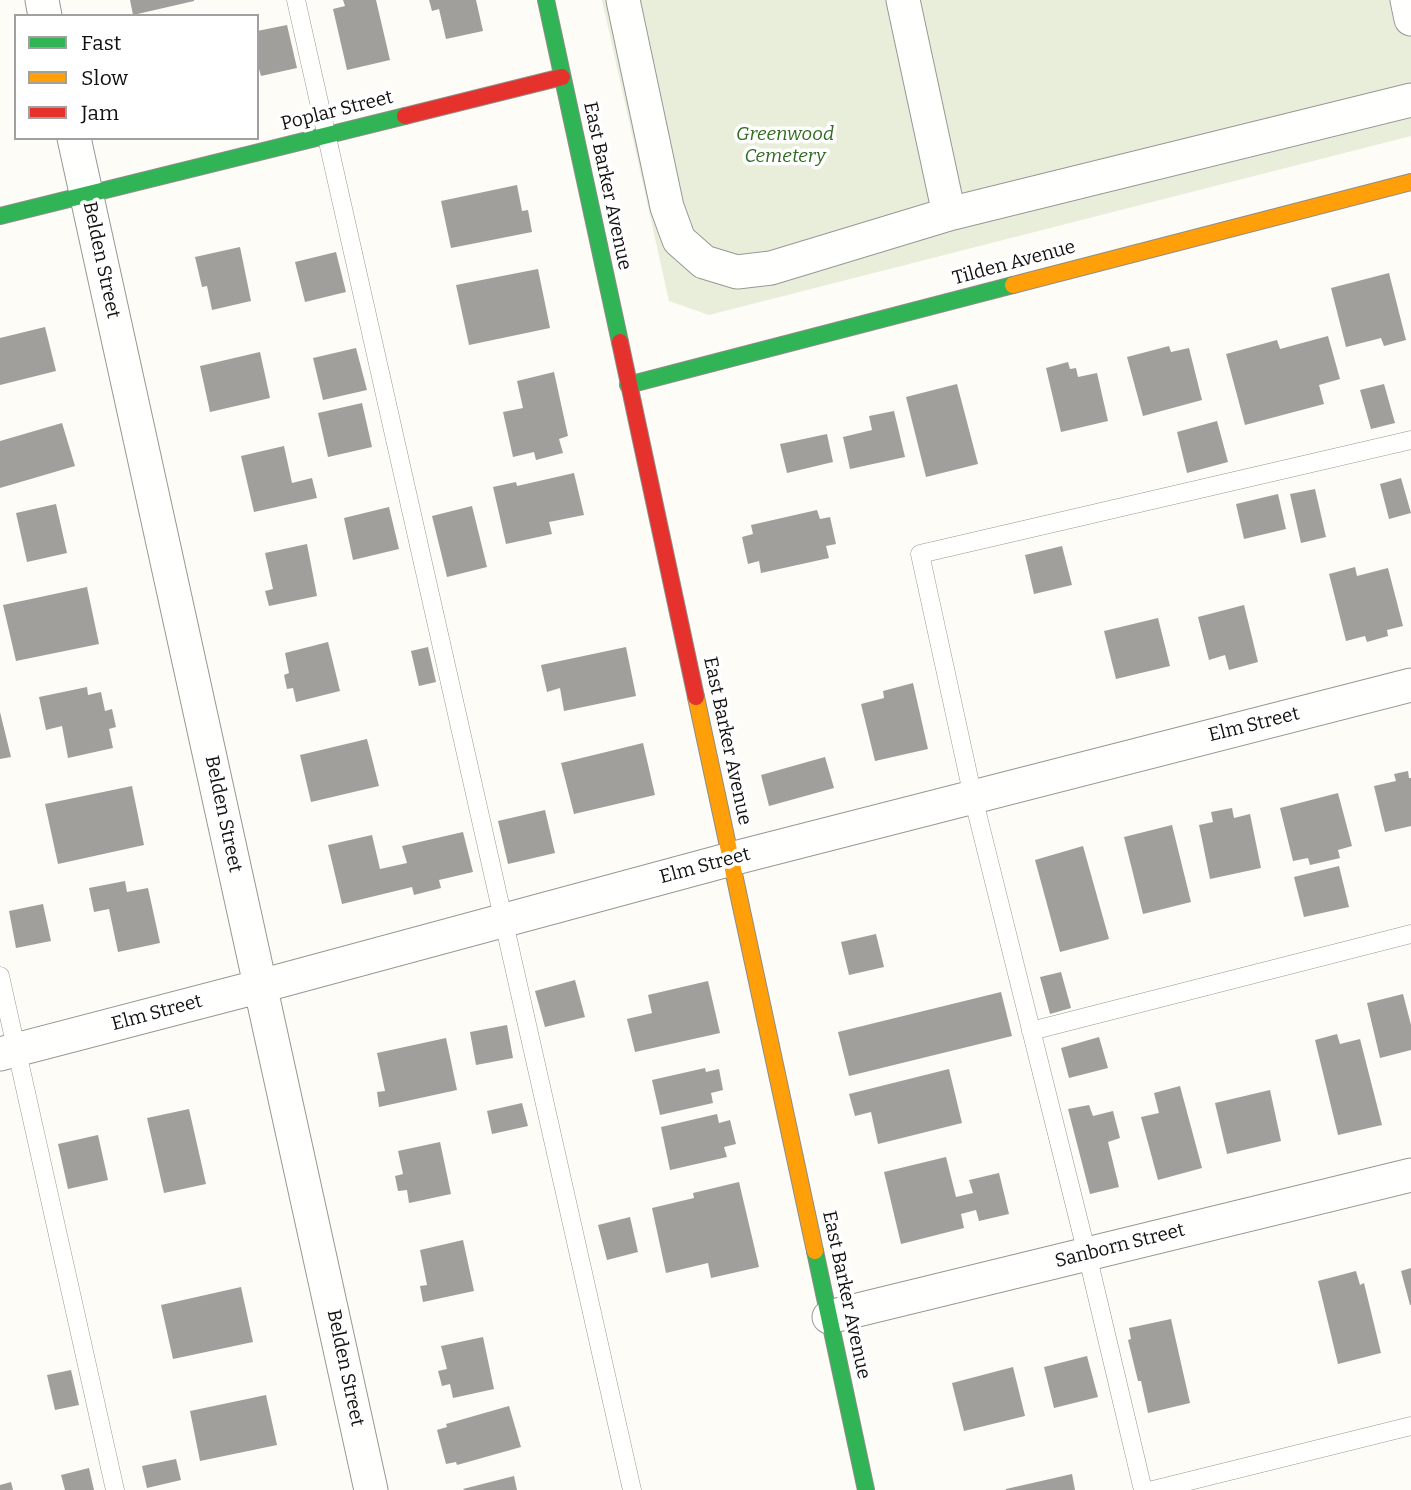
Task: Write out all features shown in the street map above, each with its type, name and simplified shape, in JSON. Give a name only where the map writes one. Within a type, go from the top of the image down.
[{"type":"street","name":"East Barker Avenue","points":[[546,0],[866,1490]]},
{"type":"street","points":[[623,0],[667,206],[679,240],[705,262],[737,272],[771,268],[949,215],[1411,100]]},
{"type":"street","points":[[902,0],[949,215]]},
{"type":"street","points":[[1407,0],[1411,19]]},
{"type":"street","name":"Poplar Street","points":[[0,216],[562,77]]},
{"type":"street","name":"Belden Street","points":[[74,140],[371,1490]]},
{"type":"street","name":"Tilden Avenue","points":[[628,385],[1411,182]]},
{"type":"street","name":"Elm Street","points":[[9,1052],[730,859],[1411,685]]},
{"type":"street","name":"Sanborn Street","points":[[829,1317],[1411,1175]]},
{"type":"lane","points":[[296,0],[632,1490]]},
{"type":"lane","points":[[1143,1490],[1087,1254],[972,797],[920,554],[1411,440]]},
{"type":"lane","points":[[1031,1031],[1411,934]]},
{"type":"lane","points":[[0,976],[9,1052],[115,1490]]},
{"type":"lane","points":[[1153,1490],[1411,1426]]},
{"type":"green space","name":"Greenwood Cemetery","points":[[602,0],[1411,0],[1411,136],[709,315],[669,301]]},
{"type":"building","points":[[130,0],[194,0],[137,14],[133,14]]},
{"type":"building","points":[[343,0],[376,0],[390,60],[347,70],[333,9],[345,6]]},
{"type":"building","points":[[429,0],[476,0],[483,31],[446,39],[439,9],[432,11]]},
{"type":"building","points":[[287,25],[297,68],[261,76],[259,31]]},
{"type":"building","points":[[517,185],[522,211],[528,210],[532,232],[451,248],[441,201]]},
{"type":"building","points":[[240,247],[251,301],[212,310],[207,286],[202,287],[195,257]]},
{"type":"building","points":[[336,252],[346,292],[305,302],[295,262]]},
{"type":"building","points":[[538,269],[550,328],[469,345],[456,285]]},
{"type":"building","points":[[1389,273],[1406,340],[1384,346],[1381,338],[1346,347],[1331,288]]},
{"type":"building","points":[[45,327],[56,371],[0,385],[0,338]]},
{"type":"building","points":[[1328,336],[1340,379],[1319,385],[1324,404],[1245,425],[1226,354],[1277,340],[1280,349]]},
{"type":"building","points":[[1169,346],[1171,352],[1189,348],[1202,400],[1143,416],[1127,357]]},
{"type":"building","points":[[356,348],[367,390],[323,400],[313,358]]},
{"type":"building","points":[[260,352],[270,398],[210,412],[200,366]]},
{"type":"building","points":[[1068,362],[1070,369],[1076,368],[1078,377],[1097,373],[1108,421],[1061,432],[1046,368]]},
{"type":"building","points":[[554,372],[568,436],[559,439],[563,453],[536,460],[534,452],[513,457],[503,412],[523,408],[517,381]]},
{"type":"building","points":[[957,384],[978,464],[926,477],[906,397]]},
{"type":"building","points":[[1384,384],[1395,423],[1371,429],[1360,390]]},
{"type":"building","points":[[362,403],[372,447],[328,457],[318,413]]},
{"type":"building","points":[[894,411],[905,457],[850,469],[843,437],[872,430],[869,416]]},
{"type":"building","points":[[1217,421],[1228,462],[1187,473],[1177,432]]},
{"type":"building","points":[[62,423],[75,466],[0,488],[0,441]]},
{"type":"building","points":[[827,434],[833,462],[787,473],[780,444]]},
{"type":"building","points":[[284,446],[292,483],[312,478],[317,498],[254,512],[241,456]]},
{"type":"building","points":[[574,473],[584,515],[549,522],[552,534],[506,544],[493,487],[516,482],[517,486]]},
{"type":"building","points":[[1401,478],[1411,513],[1389,519],[1380,484]]},
{"type":"building","points":[[1315,489],[1326,537],[1301,543],[1290,494]]},
{"type":"building","points":[[1278,494],[1286,529],[1244,539],[1236,504]]},
{"type":"building","points":[[56,504],[67,553],[27,562],[16,513]]},
{"type":"building","points":[[472,506],[487,567],[447,577],[432,516]]},
{"type":"building","points":[[389,507],[399,549],[353,560],[344,518]]},
{"type":"building","points":[[817,510],[820,519],[830,517],[836,544],[826,546],[829,558],[761,573],[759,561],[748,564],[742,537],[753,534],[751,525]]},
{"type":"building","points":[[307,544],[317,596],[269,606],[265,591],[273,589],[265,553]]},
{"type":"building","points":[[1062,546],[1072,585],[1034,594],[1025,555]]},
{"type":"building","points":[[1355,567],[1357,576],[1388,568],[1403,626],[1387,630],[1388,636],[1367,642],[1365,636],[1346,641],[1329,574]]},
{"type":"building","points":[[87,587],[99,644],[16,661],[3,605]]},
{"type":"building","points":[[1244,605],[1258,662],[1229,670],[1225,655],[1209,660],[1198,617]]},
{"type":"building","points":[[1158,618],[1170,666],[1116,679],[1104,631]]},
{"type":"building","points":[[328,642],[340,691],[296,702],[293,688],[287,689],[284,675],[289,673],[285,653]]},
{"type":"building","points":[[428,647],[436,682],[419,686],[411,651]]},
{"type":"building","points":[[626,647],[636,696],[564,711],[560,688],[547,692],[541,665]]},
{"type":"building","points":[[913,683],[928,749],[875,761],[861,704],[884,698],[883,691]]},
{"type":"building","points":[[87,687],[88,695],[101,692],[105,711],[112,709],[116,727],[109,729],[113,748],[68,758],[62,726],[46,730],[39,697]]},
{"type":"building","points":[[0,712],[11,757],[0,759]]},
{"type":"building","points":[[367,739],[379,786],[311,802],[300,755]]},
{"type":"building","points":[[643,743],[655,795],[574,814],[561,763]]},
{"type":"building","points":[[825,757],[834,788],[769,806],[761,775]]},
{"type":"building","points":[[1408,771],[1411,778],[1411,826],[1385,832],[1374,786],[1396,781],[1394,774]]},
{"type":"building","points":[[132,786],[144,845],[58,864],[45,804]]},
{"type":"building","points":[[1338,793],[1352,846],[1338,850],[1340,858],[1310,865],[1308,858],[1293,861],[1280,808]]},
{"type":"building","points":[[1232,808],[1234,818],[1250,814],[1261,868],[1210,879],[1199,825],[1213,822],[1211,812]]},
{"type":"building","points":[[545,810],[555,853],[508,864],[498,821]]},
{"type":"building","points":[[1172,825],[1191,902],[1143,914],[1124,837]]},
{"type":"building","points":[[463,832],[473,872],[439,880],[441,888],[414,895],[412,887],[342,904],[328,845],[372,835],[380,869],[407,863],[402,846]]},
{"type":"building","points":[[1083,846],[1109,939],[1060,952],[1035,860]]},
{"type":"building","points":[[1339,866],[1349,907],[1304,917],[1294,877]]},
{"type":"building","points":[[125,881],[127,892],[148,888],[160,943],[118,952],[109,909],[94,912],[89,888]]},
{"type":"building","points":[[43,904],[51,941],[16,948],[9,911]]},
{"type":"building","points":[[876,934],[884,967],[849,975],[841,942]]},
{"type":"building","points":[[1061,972],[1071,1008],[1050,1014],[1040,977]]},
{"type":"building","points":[[575,980],[585,1017],[545,1027],[535,991]]},
{"type":"building","points":[[708,981],[720,1033],[635,1052],[627,1019],[652,1013],[648,995]]},
{"type":"building","points":[[1001,992],[1012,1036],[849,1076],[838,1032]]},
{"type":"building","points":[[1403,994],[1411,1025],[1411,1050],[1380,1058],[1367,1003]]},
{"type":"building","points":[[507,1025],[513,1058],[476,1065],[470,1032]]},
{"type":"building","points":[[1337,1034],[1340,1044],[1360,1039],[1382,1125],[1338,1135],[1315,1040]]},
{"type":"building","points":[[1099,1037],[1108,1068],[1069,1078],[1061,1048]]},
{"type":"building","points":[[446,1038],[457,1090],[379,1107],[377,1092],[385,1091],[377,1053]]},
{"type":"building","points":[[705,1068],[706,1072],[719,1069],[723,1090],[711,1093],[713,1103],[660,1115],[652,1080]]},
{"type":"building","points":[[949,1069],[962,1123],[878,1144],[871,1112],[855,1116],[849,1094]]},
{"type":"building","points":[[1180,1086],[1202,1168],[1158,1180],[1141,1117],[1159,1113],[1154,1093]]},
{"type":"building","points":[[1270,1090],[1281,1141],[1227,1154],[1215,1103]]},
{"type":"building","points":[[522,1103],[528,1126],[492,1134],[487,1111]]},
{"type":"building","points":[[1089,1105],[1093,1116],[1113,1111],[1120,1138],[1108,1142],[1119,1187],[1090,1194],[1068,1109]]},
{"type":"building","points":[[189,1109],[206,1184],[164,1193],[147,1118]]},
{"type":"building","points":[[717,1114],[719,1123],[730,1120],[736,1144],[724,1147],[727,1157],[670,1170],[661,1127]]},
{"type":"building","points":[[98,1135],[108,1180],[68,1189],[58,1144]]},
{"type":"building","points":[[440,1142],[451,1194],[409,1203],[407,1190],[398,1191],[395,1176],[403,1174],[398,1151]]},
{"type":"building","points":[[946,1157],[956,1197],[973,1193],[969,1180],[999,1173],[1009,1214],[979,1221],[976,1210],[961,1214],[964,1228],[901,1244],[884,1172]]},
{"type":"building","points":[[739,1182],[759,1267],[711,1278],[708,1263],[666,1273],[652,1208],[694,1198],[693,1193]]},
{"type":"building","points":[[630,1217],[638,1252],[607,1260],[598,1225]]},
{"type":"building","points":[[463,1240],[474,1291],[423,1302],[420,1286],[427,1285],[420,1250]]},
{"type":"building","points":[[1411,1268],[1411,1305],[1410,1305],[1401,1271]]},
{"type":"building","points":[[1356,1271],[1360,1285],[1364,1283],[1381,1353],[1338,1364],[1318,1281]]},
{"type":"building","points":[[241,1287],[253,1342],[173,1359],[161,1305]]},
{"type":"building","points":[[1171,1319],[1190,1403],[1148,1413],[1128,1340],[1131,1339],[1129,1328]]},
{"type":"building","points":[[483,1337],[494,1389],[453,1398],[450,1384],[442,1386],[438,1371],[447,1369],[441,1346]]},
{"type":"building","points":[[1087,1356],[1098,1397],[1054,1408],[1044,1367]]},
{"type":"building","points":[[1013,1367],[1025,1416],[964,1431],[952,1383]]},
{"type":"building","points":[[71,1370],[79,1405],[55,1410],[47,1375]]},
{"type":"building","points":[[266,1395],[277,1445],[200,1461],[190,1411]]},
{"type":"building","points":[[509,1406],[521,1447],[457,1465],[456,1462],[446,1464],[437,1430],[447,1427],[446,1424]]},
{"type":"building","points":[[176,1459],[181,1480],[147,1488],[142,1466]]},
{"type":"building","points":[[89,1468],[94,1490],[65,1490],[61,1475]]},
{"type":"building","points":[[1072,1474],[1075,1490],[1006,1490],[1006,1489]]},
{"type":"building","points":[[514,1476],[517,1490],[463,1489]]},
{"type":"building","points":[[11,1482],[13,1490],[0,1490],[0,1485]]},
{"type":"traffic: fast","points":[[546,0],[620,342]]},
{"type":"traffic: fast","points":[[0,216],[405,116]]},
{"type":"traffic: fast","points":[[628,385],[1013,285]]},
{"type":"traffic: fast","points":[[815,1251],[866,1490]]},
{"type":"traffic: slow","points":[[1013,285],[1411,182]]},
{"type":"traffic: slow","points":[[696,697],[815,1251]]},
{"type":"traffic: jam","points":[[405,116],[562,77]]},
{"type":"traffic: jam","points":[[620,342],[696,697]]}]
